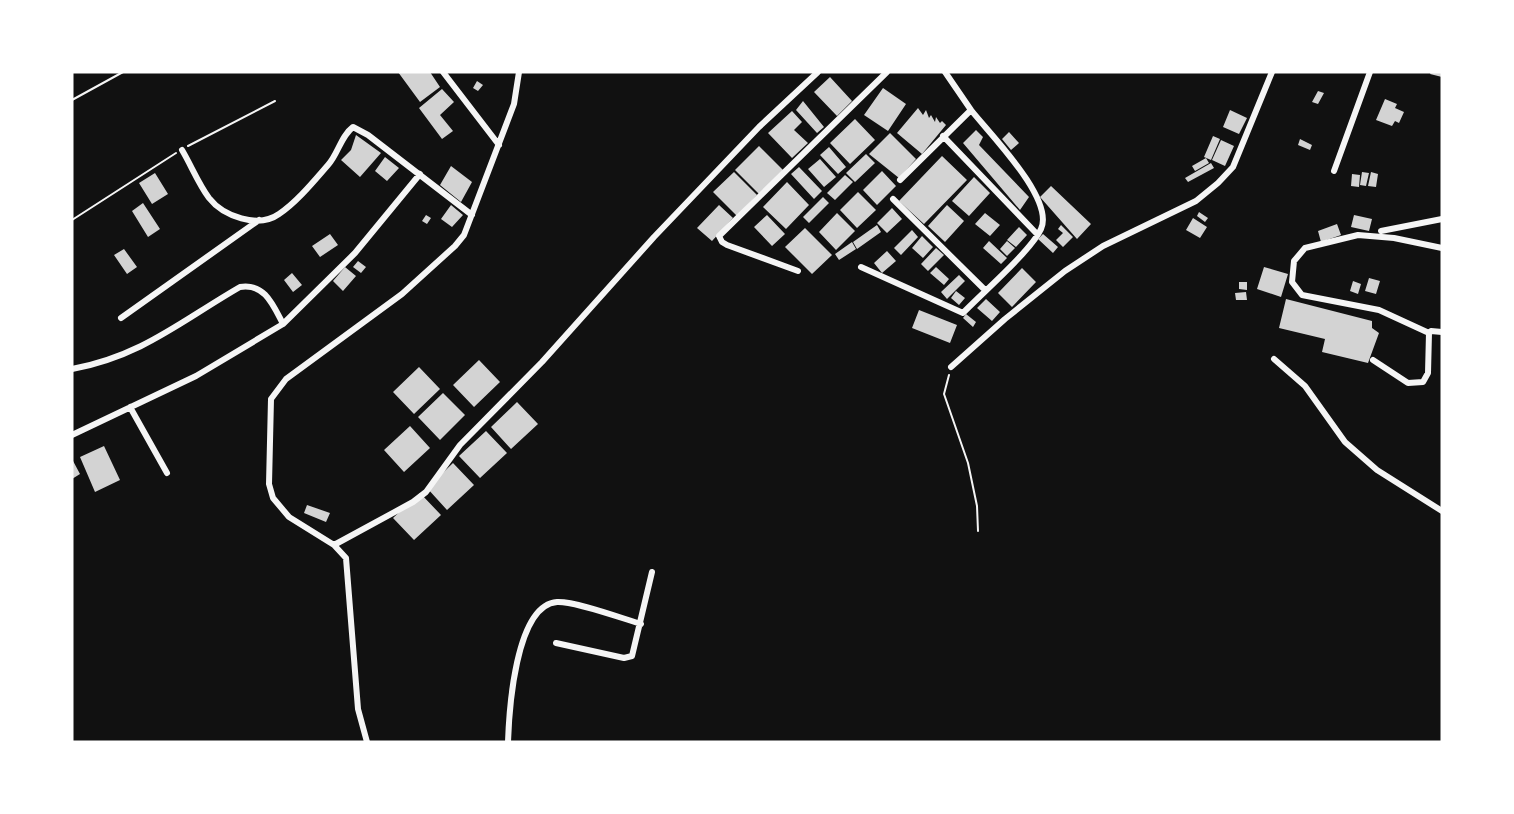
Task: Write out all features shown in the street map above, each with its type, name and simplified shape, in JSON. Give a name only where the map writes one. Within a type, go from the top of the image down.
[{"type":"street","points":[[443,72],[499,145]]},
{"type":"street","points":[[367,742],[357,709],[347,566],[342,552],[295,522],[273,498],[268,484],[271,399],[286,379],[402,294],[464,235],[514,104],[519,72]]},
{"type":"street","points":[[334,545],[413,502],[426,492],[460,445],[542,362],[654,237],[759,127],[818,72]]},
{"type":"street","points":[[798,271],[727,245],[719,236],[887,72]]},
{"type":"street","points":[[861,267],[963,313],[1037,234],[1043,219],[1036,194],[1027,179],[971,110],[945,72]]},
{"type":"street","points":[[951,367],[1005,319],[1065,271],[1102,246],[1196,201],[1218,183],[1233,167],[1272,72]]},
{"type":"street","points":[[1334,171],[1370,72]]},
{"type":"street","points":[[900,180],[971,110]]},
{"type":"street","points":[[121,318],[260,220],[279,214],[329,164],[345,135],[353,127],[368,135],[472,215]]},
{"type":"street","points":[[943,136],[1037,234]]},
{"type":"street","points":[[182,150],[208,197],[219,208],[240,218],[260,220]]},
{"type":"street","points":[[72,435],[196,376],[283,324],[355,253],[420,174]]},
{"type":"street","points":[[893,199],[985,290]]},
{"type":"street","points":[[1381,231],[1442,219]]},
{"type":"street","points":[[1442,248],[1358,235],[1305,248],[1294,261],[1292,282],[1302,295],[1379,310],[1429,333],[1431,331],[1442,332]]},
{"type":"street","points":[[72,369],[97,364],[151,343],[240,287],[254,286],[261,290],[273,304],[283,324]]},
{"type":"street","points":[[1373,360],[1408,383],[1423,382],[1428,373],[1429,333]]},
{"type":"street","points":[[1274,359],[1305,386],[1345,442],[1377,470],[1442,511]]},
{"type":"street","points":[[130,406],[167,472]]},
{"type":"street","points":[[556,643],[629,658],[634,653],[652,572]]},
{"type":"street","points":[[508,742],[509,703],[517,658],[535,618],[547,605],[563,602],[641,624]]},
{"type":"path","points":[[72,100],[123,72]]},
{"type":"path","points":[[72,220],[182,150],[275,101]]},
{"type":"path","points":[[951,367],[944,394],[968,463],[977,506],[978,531]]},
{"type":"building","points":[[398,72],[430,72],[440,87],[420,102]]},
{"type":"building","points":[[1431,72],[1442,72],[1442,77],[1430,74]]},
{"type":"building","points":[[830,77],[852,101],[837,116],[814,92]]},
{"type":"building","points":[[477,81],[483,85],[478,91],[473,88]]},
{"type":"building","points":[[883,88],[906,104],[888,131],[864,115]]},
{"type":"building","points":[[442,89],[454,102],[440,115],[453,131],[442,139],[419,108]]},
{"type":"building","points":[[1318,91],[1324,93],[1318,104],[1312,102]]},
{"type":"building","points":[[1385,99],[1397,104],[1395,108],[1404,112],[1399,123],[1395,121],[1392,126],[1376,120]]},
{"type":"building","points":[[803,101],[824,127],[817,133],[796,110]]},
{"type":"building","points":[[918,108],[923,115],[926,110],[929,118],[931,115],[935,122],[936,117],[940,123],[942,121],[946,125],[922,154],[897,133]]},
{"type":"building","points":[[1230,110],[1247,118],[1239,134],[1223,127]]},
{"type":"building","points":[[792,111],[802,122],[794,130],[808,143],[792,158],[768,133]]},
{"type":"building","points":[[855,119],[875,140],[850,164],[830,143]]},
{"type":"building","points":[[976,130],[983,137],[979,145],[1029,197],[1020,210],[963,143]]},
{"type":"building","points":[[1009,132],[1019,143],[1011,150],[1002,139]]},
{"type":"building","points":[[890,133],[916,159],[899,178],[869,154]]},
{"type":"building","points":[[356,135],[381,153],[360,177],[341,160],[351,150]]},
{"type":"building","points":[[1213,136],[1220,139],[1211,160],[1204,157]]},
{"type":"building","points":[[1300,139],[1312,145],[1310,150],[1298,145]]},
{"type":"building","points":[[1221,140],[1234,146],[1225,166],[1212,160]]},
{"type":"building","points":[[759,146],[783,170],[759,194],[735,170]]},
{"type":"building","points":[[829,147],[846,167],[838,174],[820,155]]},
{"type":"building","points":[[866,154],[875,163],[855,182],[846,173]]},
{"type":"building","points":[[942,156],[967,180],[924,224],[899,201]]},
{"type":"building","points":[[385,157],[399,168],[387,181],[375,171]]},
{"type":"building","points":[[1206,158],[1209,163],[1195,171],[1192,166]]},
{"type":"building","points":[[820,159],[836,177],[824,187],[808,169]]},
{"type":"building","points":[[1211,163],[1214,168],[1188,182],[1185,178]]},
{"type":"building","points":[[451,166],[472,182],[461,202],[440,185]]},
{"type":"building","points":[[799,167],[822,191],[814,199],[791,174]]},
{"type":"building","points":[[882,171],[896,186],[877,205],[863,190]]},
{"type":"building","points":[[734,172],[757,195],[737,216],[713,192]]},
{"type":"building","points":[[1362,172],[1369,173],[1366,186],[1360,185]]},
{"type":"building","points":[[1371,172],[1378,174],[1376,187],[1368,186]]},
{"type":"building","points":[[155,173],[168,194],[152,204],[139,183]]},
{"type":"building","points":[[1352,174],[1360,175],[1359,187],[1351,186]]},
{"type":"building","points":[[845,175],[853,182],[835,200],[827,193]]},
{"type":"building","points":[[974,177],[990,193],[969,216],[952,201]]},
{"type":"building","points":[[787,182],[809,205],[786,229],[763,207]]},
{"type":"building","points":[[1051,186],[1091,224],[1077,239],[1040,197]]},
{"type":"building","points":[[858,192],[876,210],[857,228],[840,210]]},
{"type":"building","points":[[823,197],[829,203],[809,223],[803,217]]},
{"type":"building","points":[[143,203],[160,229],[148,237],[132,211]]},
{"type":"building","points":[[451,205],[463,215],[452,227],[441,219]]},
{"type":"building","points":[[719,205],[733,218],[712,241],[697,228]]},
{"type":"building","points":[[947,205],[964,221],[945,242],[928,226]]},
{"type":"building","points":[[892,208],[902,219],[887,233],[877,223]]},
{"type":"building","points":[[1199,212],[1208,218],[1205,222],[1197,216]]},
{"type":"building","points":[[837,213],[855,231],[836,250],[819,232]]},
{"type":"building","points":[[985,213],[1000,225],[990,236],[975,224]]},
{"type":"building","points":[[426,215],[431,218],[427,224],[422,221]]},
{"type":"building","points":[[767,215],[785,234],[772,246],[754,227]]},
{"type":"building","points":[[1354,215],[1372,219],[1369,231],[1351,227]]},
{"type":"building","points":[[1193,218],[1207,227],[1200,238],[1186,230]]},
{"type":"building","points":[[1337,224],[1341,235],[1321,242],[1318,231]]},
{"type":"building","points":[[877,225],[881,232],[857,249],[853,242]]},
{"type":"building","points":[[1061,225],[1073,237],[1063,247],[1056,240],[1063,233],[1058,229]]},
{"type":"building","points":[[1019,227],[1027,235],[1016,247],[1007,240]]},
{"type":"building","points":[[805,228],[832,255],[812,274],[785,247]]},
{"type":"building","points":[[912,230],[918,237],[901,255],[894,248]]},
{"type":"building","points":[[330,234],[338,245],[320,257],[312,246]]},
{"type":"building","points":[[1043,234],[1058,247],[1053,253],[1038,239]]},
{"type":"building","points":[[922,236],[933,247],[923,258],[912,248]]},
{"type":"building","points":[[989,241],[1007,258],[1001,264],[983,248]]},
{"type":"building","points":[[1007,241],[1015,248],[1007,256],[1000,249]]},
{"type":"building","points":[[852,242],[856,249],[839,260],[835,254]]},
{"type":"building","points":[[936,248],[944,255],[928,271],[921,264]]},
{"type":"building","points":[[124,249],[137,267],[127,274],[114,255]]},
{"type":"building","points":[[887,251],[896,261],[882,273],[874,263]]},
{"type":"building","points":[[358,261],[366,267],[361,273],[353,267]]},
{"type":"building","points":[[345,267],[356,276],[343,291],[333,281]]},
{"type":"building","points":[[936,267],[949,279],[944,285],[930,273]]},
{"type":"building","points":[[1264,267],[1288,274],[1281,297],[1257,289]]},
{"type":"building","points":[[1022,268],[1036,282],[1012,307],[998,293]]},
{"type":"building","points":[[292,273],[302,285],[293,292],[284,280]]},
{"type":"building","points":[[959,275],[965,281],[947,299],[941,292]]},
{"type":"building","points":[[1369,278],[1380,281],[1376,294],[1365,291]]},
{"type":"building","points":[[1353,281],[1361,284],[1358,294],[1350,291]]},
{"type":"building","points":[[1239,282],[1247,282],[1247,290],[1239,289]]},
{"type":"building","points":[[956,291],[965,298],[959,305],[951,298]]},
{"type":"building","points":[[1246,292],[1247,300],[1236,300],[1235,293]]},
{"type":"building","points":[[986,299],[1000,312],[992,321],[977,308]]},
{"type":"building","points":[[1286,299],[1372,321],[1372,328],[1379,333],[1368,363],[1322,352],[1325,339],[1279,328]]},
{"type":"building","points":[[919,310],[957,325],[950,343],[912,328]]},
{"type":"building","points":[[966,314],[976,322],[973,327],[963,318]]},
{"type":"building","points":[[479,360],[500,382],[474,407],[453,385]]},
{"type":"building","points":[[419,367],[440,389],[414,414],[393,392]]},
{"type":"building","points":[[443,393],[465,415],[440,440],[418,417]]},
{"type":"building","points":[[517,402],[538,424],[511,449],[491,427]]},
{"type":"building","points":[[410,426],[430,448],[404,472],[384,450]]},
{"type":"building","points":[[486,431],[507,453],[480,478],[459,456]]},
{"type":"building","points":[[104,446],[120,480],[95,492],[80,457]]},
{"type":"building","points":[[72,459],[80,474],[72,479]]},
{"type":"building","points":[[453,463],[474,485],[447,510],[427,488]]},
{"type":"building","points":[[420,493],[441,515],[414,540],[393,518]]},
{"type":"building","points":[[307,505],[330,513],[326,522],[304,513]]}]
